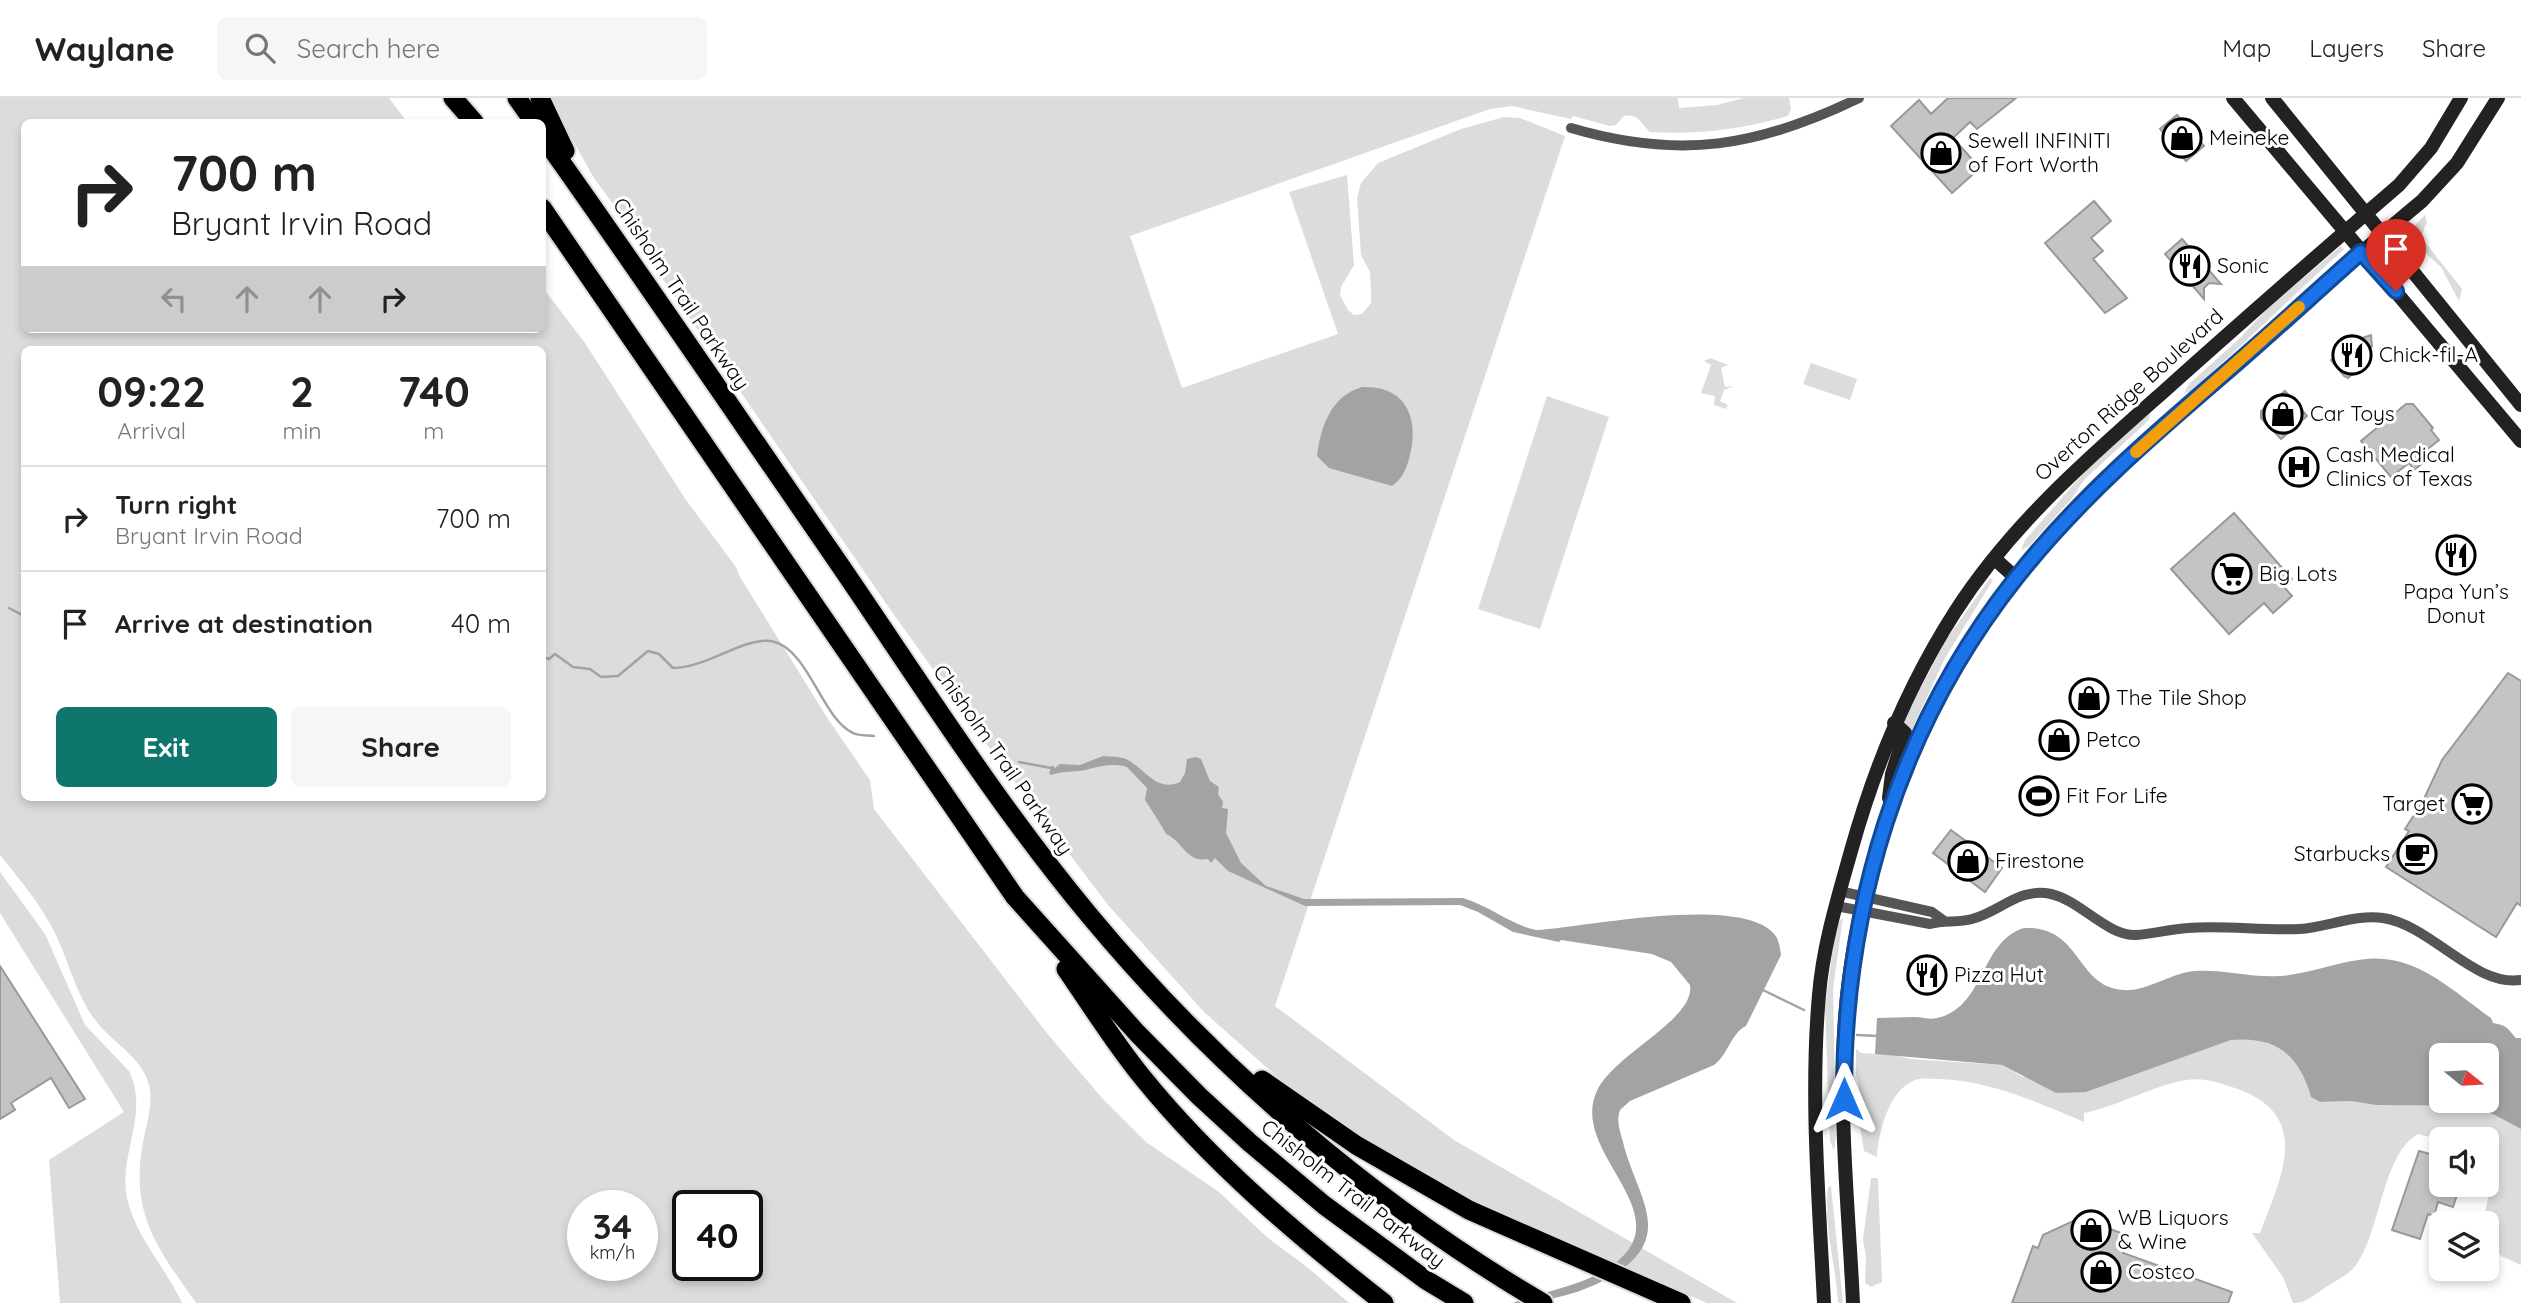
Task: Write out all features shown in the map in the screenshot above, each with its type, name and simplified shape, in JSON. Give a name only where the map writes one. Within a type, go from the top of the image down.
[{"type":"highway","points":[[453,98],[471,119]]},
{"type":"highway","points":[[468,98],[482,119]]},
{"type":"highway","points":[[517,98],[532,119]]},
{"type":"highway","points":[[540,98],[588,199]]},
{"type":"highway","name":"Chisholm Trail Parkway","points":[[546,141],[1028,836],[1090,916],[1206,1042],[1325,1151],[1419,1223],[1543,1303]]},
{"type":"highway","name":"Chisholm Trail Parkway","points":[[546,214],[1015,897],[1199,1096],[1271,1161],[1376,1244],[1464,1303]]},
{"type":"highway","points":[[1015,897],[1142,1078],[1244,1183],[1384,1303]]},
{"type":"highway","points":[[1206,1042],[1356,1145],[1469,1209],[1681,1303]]},
{"type":"highway","points":[[1426,1280],[1458,1303]]},
{"type":"street","points":[[1570,128],[1642,144],[1712,145],[1752,140],[1788,129],[1859,98]]},
{"type":"street","points":[[2233,98],[2521,441]]},
{"type":"street","points":[[2272,98],[2521,405]]},
{"type":"street","name":"Overton Ridge Boulevard","points":[[1824,1303],[1816,1039],[1820,984],[1839,891],[1867,792],[1894,723],[1929,654],[1957,609],[1994,559],[2070,474],[2366,214],[2418,165],[2461,98]]},
{"type":"street","points":[[1853,1303],[1844,1048],[1849,982],[1865,896],[1888,813],[1945,683],[1975,634],[2016,578],[2088,498],[2177,415],[2422,201],[2457,163],[2498,98]]},
{"type":"street","points":[[2158,396],[2177,415]]},
{"type":"street","points":[[1994,559],[2016,578]]},
{"type":"street","points":[[1888,813],[1892,774],[1905,733],[1894,723]]},
{"type":"street","points":[[1839,891],[1932,912],[1942,920]]},
{"type":"street","points":[[1836,906],[1930,924],[1942,920],[1969,920],[2009,900],[2039,893],[2062,898],[2095,916],[2107,926],[2133,935],[2189,928],[2300,929],[2354,919],[2383,918],[2416,931],[2500,981],[2521,980]]},
{"type":"street","points":[[1817,1303],[1823,1283]]},
{"type":"shaded area","points":[[0,98],[389,98],[405,119],[21,119],[21,333],[546,333],[546,292],[585,343],[686,500],[736,567],[828,719],[870,780],[874,809],[1046,1032],[1102,1098],[1146,1142],[1219,1192],[1268,1238],[1349,1303],[196,1303],[160,1249],[144,1213],[140,1172],[150,1101],[146,1076],[136,1061],[108,1035],[87,1007],[49,923],[30,893],[0,855]]},
{"type":"shaded area","points":[[549,98],[1678,98],[1679,108],[1717,105],[1744,98],[1789,98],[1791,109],[1788,116],[1737,128],[1685,133],[1650,132],[1629,115],[1624,116],[1616,125],[1610,126],[1573,116],[1571,119],[1512,106],[1490,109],[1130,236],[1182,388],[1338,334],[1289,192],[1347,175],[1354,265],[1341,287],[1340,295],[1348,310],[1354,315],[1362,314],[1371,303],[1371,294],[1370,272],[1361,255],[1357,198],[1361,183],[1378,163],[1461,129],[1504,117],[1520,118],[1565,136],[1275,1006],[1454,1140],[1737,1303],[1707,1303],[1515,1223],[1399,1163],[1283,1082],[1204,1012],[1108,905],[993,753],[892,612],[649,259],[638,238],[594,178]]},
{"type":"shaded area","points":[[2425,215],[2427,222],[2421,237],[2462,289],[2459,301],[2441,267],[2405,235]]},
{"type":"shaded area","points":[[2341,246],[2344,249],[2342,251],[2247,340],[2189,392],[2184,393],[2189,384],[2240,338],[2267,309]]},
{"type":"shaded area","points":[[1710,358],[1728,365],[1721,368],[1725,387],[1734,386],[1724,390],[1720,401],[1728,405],[1726,409],[1714,405],[1715,396],[1701,393],[1711,365],[1704,361]]},
{"type":"shaded area","points":[[1811,363],[1857,379],[1850,400],[1803,384]]},
{"type":"shaded area","points":[[1362,387],[1390,392],[1407,408],[1411,419],[1413,431],[1409,459],[1403,474],[1392,486],[1329,468],[1317,456],[1321,434],[1329,414],[1342,397]]},
{"type":"shaded area","points":[[1547,396],[1609,417],[1540,629],[1478,609]]},
{"type":"shaded area","points":[[2151,412],[2148,421],[2085,479],[2072,498],[2029,546],[2021,550],[2025,540],[2096,459]]},
{"type":"shaded area","points":[[1990,578],[1993,580],[1945,658],[1909,736],[1903,721],[1946,640]]},
{"type":"shaded area","points":[[1103,756],[1126,759],[1157,782],[1172,785],[1180,782],[1185,773],[1187,759],[1201,759],[1210,781],[1219,787],[1222,808],[1228,809],[1226,833],[1241,863],[1266,886],[1304,899],[1463,898],[1517,924],[1536,930],[1660,916],[1730,916],[1757,923],[1775,935],[1781,955],[1746,1026],[1737,1034],[1719,1061],[1630,1101],[1620,1110],[1618,1122],[1621,1134],[1647,1213],[1648,1229],[1644,1244],[1634,1259],[1615,1274],[1579,1291],[1539,1301],[1513,1303],[1598,1274],[1625,1254],[1636,1232],[1634,1211],[1599,1141],[1592,1117],[1596,1093],[1605,1079],[1667,1025],[1688,998],[1690,985],[1671,962],[1652,954],[1561,940],[1559,942],[1513,932],[1460,905],[1305,906],[1228,871],[1215,858],[1211,863],[1208,859],[1190,855],[1166,834],[1145,800],[1147,788],[1127,767],[1108,765],[1051,775],[1049,773],[1052,765],[1055,768],[1060,764],[1080,765]]},
{"type":"shaded area","points":[[0,872],[45,934],[85,1025],[129,1071],[135,1087],[136,1103],[126,1166],[127,1198],[137,1226],[182,1303],[60,1303],[49,1160],[124,1112],[0,913]]},
{"type":"shaded area","points":[[1843,917],[1833,989],[1834,1150],[1830,1141],[1825,1007],[1836,926]]},
{"type":"shaded area","points":[[2024,928],[2043,930],[2057,936],[2068,946],[2096,979],[2123,990],[2141,988],[2195,971],[2280,976],[2378,958],[2413,966],[2445,984],[2491,1018],[2493,1023],[2504,1026],[2516,1038],[2521,1038],[2521,1129],[2489,1113],[2499,1113],[2499,1043],[2429,1043],[2429,1106],[2320,1102],[2311,1097],[2300,1069],[2292,1059],[2283,1051],[2260,1041],[2231,1040],[2086,1092],[2056,1093],[2002,1065],[1875,1054],[1877,1018],[1934,1019],[1953,1012],[1965,1002],[1999,946],[2010,935]]},
{"type":"shaded area","points":[[2250,1038],[2282,1051],[2297,1064],[2311,1097],[2320,1102],[2429,1106],[2429,1113],[2489,1113],[2521,1129],[2521,1265],[2499,1254],[2499,1211],[2485,1211],[2488,1197],[2499,1197],[2499,1127],[2429,1127],[2429,1137],[2418,1134],[2406,1144],[2389,1175],[2371,1233],[2356,1265],[2310,1298],[2293,1303],[2283,1277],[2252,1233],[2260,1233],[2276,1192],[2285,1151],[2284,1133],[2276,1116],[2262,1101],[2238,1089],[2206,1080],[2193,1079],[2173,1083],[2084,1113],[2084,1122],[1995,1088],[1958,1081],[1919,1079],[1905,1086],[1891,1103],[1880,1136],[1877,1157],[1864,1151],[1859,1122],[1860,1091],[1856,1074],[1856,1049],[1861,1053],[1910,1059],[2002,1065],[2021,1076],[2086,1092],[2231,1040]]},
{"type":"shaded area","points":[[1871,1178],[1878,1178],[1882,1282],[1871,1287],[1865,1283],[1866,1256],[1863,1240]]},
{"type":"shaded area","points":[[1831,1186],[1843,1303],[1838,1303],[1828,1230],[1827,1201],[1828,1187]]},
{"type":"building","name":"Sewell INFINITI of Fort Worth","points":[[1948,98],[2016,98],[1977,129],[1970,122],[1953,138],[1980,168],[1952,193],[1891,126],[1919,100],[1931,114]]},
{"type":"building","name":"Meineke","points":[[2177,115],[2204,146],[2186,161],[2160,129]]},
{"type":"building","points":[[2094,201],[2111,221],[2091,238],[2103,251],[2093,259],[2127,298],[2105,313],[2045,243]]},
{"type":"building","name":"Sonic","points":[[2182,239],[2221,284],[2209,283],[2204,288],[2204,299],[2165,254]]},
{"type":"building","name":"Chick-fil-A","points":[[2371,335],[2372,346],[2364,357],[2367,361],[2348,378],[2344,376],[2331,360],[2353,341]]},
{"type":"building","name":"Car Toys","points":[[2285,391],[2307,416],[2281,439],[2261,418],[2261,411]]},
{"type":"building","points":[[2406,404],[2413,404],[2433,428],[2431,430],[2439,440],[2419,456],[2424,462],[2414,470],[2409,463],[2391,477],[2361,441]]},
{"type":"building","name":"Big Lots","points":[[2234,513],[2292,579],[2284,587],[2292,596],[2273,613],[2264,603],[2229,634],[2171,569]]},
{"type":"building","name":"Target","points":[[2508,673],[2521,681],[2521,906],[2517,903],[2496,937],[2386,867],[2409,831],[2405,829],[2423,801],[2442,760]]},
{"type":"building","name":"Firestone","points":[[1951,830],[2002,868],[1985,892],[1933,853]]},
{"type":"building","name":"Pizza Hut","points":[[1910,963],[1946,969],[1943,985],[1907,980]]},
{"type":"building","points":[[0,966],[85,1099],[69,1108],[51,1078],[11,1103],[15,1110],[0,1119]]},
{"type":"building","points":[[2419,1151],[2429,1154],[2429,1197],[2456,1197],[2453,1207],[2438,1202],[2435,1211],[2429,1211],[2420,1239],[2392,1230]]},
{"type":"building","name":"Costco","points":[[2073,1221],[2084,1226],[2092,1222],[2129,1236],[2123,1253],[2232,1292],[2228,1303],[2012,1303],[2033,1246],[2038,1248],[2043,1235]]},
{"type":"waterway","points":[[9,608],[21,614]]},
{"type":"waterway","points":[[546,658],[555,654],[573,667],[590,669],[601,677],[618,676],[648,651],[659,654],[673,668],[686,667],[749,644],[771,641],[784,646],[795,656],[842,725],[855,734],[874,736]]},
{"type":"waterway","points":[[1019,762],[1051,768]]},
{"type":"waterway","points":[[1763,990],[1804,1010]]},
{"type":"waterway","points":[[1857,1035],[1878,1036]]},
{"type":"slow traffic","points":[[2136,452],[2299,307]]},
{"type":"place","name":"Meineke","points":[[2182,138]]},
{"type":"place","name":"Sewell INFINITI of Fort Worth","points":[[1941,153]]},
{"type":"place","name":"Sonic","points":[[2190,266]]},
{"type":"place","name":"Chick-fil-A","points":[[2352,355]]},
{"type":"place","name":"Car Toys","points":[[2283,414]]},
{"type":"place","name":"Cash Medical Clinics of Texas","points":[[2299,467]]},
{"type":"place","name":"Papa Yun’s Donut","points":[[2456,555]]},
{"type":"place","name":"Big Lots","points":[[2232,574]]},
{"type":"place","name":"The Tile Shop","points":[[2089,698]]},
{"type":"place","name":"Petco","points":[[2059,740]]},
{"type":"place","name":"Fit For Life","points":[[2039,796]]},
{"type":"place","name":"Target","points":[[2472,804]]},
{"type":"place","name":"Starbucks","points":[[2417,854]]},
{"type":"place","name":"Firestone","points":[[1968,861]]},
{"type":"place","name":"Pizza Hut","points":[[1927,975]]},
{"type":"place","name":"WB Liquors & Wine","points":[[2091,1230]]},
{"type":"place","name":"Costco","points":[[2101,1272]]},
{"type":"route","points":[[1844,1099],[1844,1048],[1851,961],[1883,830],[1901,778],[1928,717],[1975,634],[2016,578],[2088,498],[2137,451],[2361,252],[2396,291]]}]
